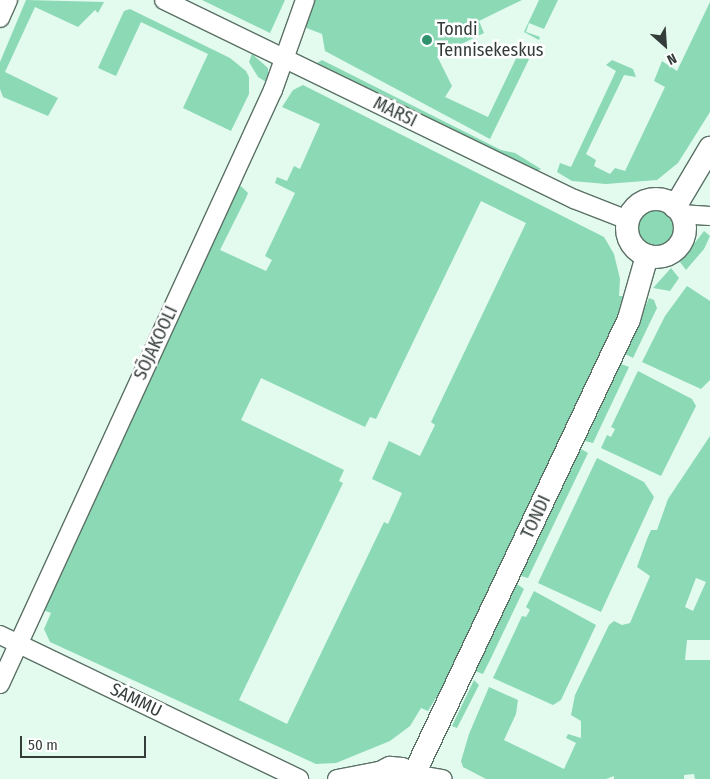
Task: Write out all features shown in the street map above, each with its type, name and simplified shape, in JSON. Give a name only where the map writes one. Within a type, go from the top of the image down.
[{"type":"street","points":[[0,18],[8,0]]},
{"type":"street","name":"MARSI","points":[[164,0],[574,199],[628,220]]},
{"type":"street","name":"SÕJAKOOLI","points":[[0,684],[273,90],[283,58],[306,0]]},
{"type":"street","points":[[710,148],[678,210],[684,233],[675,250],[657,257],[647,256],[633,245],[628,238],[628,220],[632,211],[648,200],[667,201],[678,210],[710,216]]},
{"type":"street","name":"TONDI","points":[[416,776],[630,319],[647,256]]},
{"type":"street","name":"SAMMU","points":[[0,635],[298,779]]},
{"type":"street","points":[[337,779],[373,775],[402,769],[416,776],[443,779]]},
{"type":"green space","points":[[26,0],[104,2],[98,13],[95,10],[78,27],[35,7],[5,72],[58,98],[48,116],[3,97],[0,89],[0,62]]},
{"type":"green space","points":[[202,0],[285,0],[270,33]]},
{"type":"green space","points":[[315,0],[522,0],[479,21],[484,33],[437,56],[452,86],[445,97],[488,117],[522,46],[533,51],[490,139],[325,51],[322,34],[304,27]]},
{"type":"green space","points":[[539,0],[558,0],[544,29],[529,23],[526,32],[540,37],[539,40],[524,32]]},
{"type":"green space","points":[[710,2],[710,112],[678,163],[657,180],[606,184],[572,181],[557,172],[560,163],[571,167],[616,71],[606,65],[612,60],[633,69],[636,77],[624,75],[586,154],[596,160],[594,166],[610,174],[615,168],[625,171],[665,87],[654,81],[662,61],[677,71]]},
{"type":"green space","points":[[130,9],[230,58],[246,71],[249,77],[249,94],[231,131],[183,108],[208,54],[141,22],[116,76],[98,68],[124,11]]},
{"type":"green space","points":[[252,54],[268,68],[268,83],[258,77],[249,62]]},
{"type":"green space","points":[[322,60],[501,150],[515,153],[541,169],[534,173],[317,63]]},
{"type":"green space","points":[[303,85],[604,237],[614,254],[620,279],[619,296],[623,296],[615,323],[587,384],[446,681],[428,711],[421,708],[410,726],[390,741],[336,763],[316,764],[50,642],[44,629],[51,613],[43,610],[94,499],[107,477],[106,472],[236,189],[241,186],[248,193],[220,250],[266,271],[272,260],[265,256],[295,193],[275,183],[277,177],[287,181],[294,166],[300,169],[320,124],[282,107],[293,90]],"holes":[[[481,201],[526,223],[431,422],[435,425],[420,456],[389,441],[372,479],[402,493],[388,524],[384,522],[287,724],[239,700],[343,483],[339,481],[344,470],[241,420],[261,378],[365,427],[370,417],[376,419]]]},
{"type":"green space","points":[[655,210],[662,211],[668,215],[672,221],[672,235],[668,241],[662,245],[655,246],[648,245],[642,241],[638,235],[637,228],[638,221],[642,215],[648,211]]},
{"type":"green space","points":[[704,231],[710,236],[704,249],[686,270],[680,262]]},
{"type":"green space","points":[[671,268],[679,278],[670,291],[653,288]]},
{"type":"green space","points":[[687,286],[710,301],[710,380],[701,389],[642,362],[665,316]]},
{"type":"green space","points":[[649,298],[654,300],[657,308],[633,358],[625,354]]},
{"type":"green space","points":[[621,364],[629,367],[593,443],[585,441]]},
{"type":"green space","points":[[638,371],[692,399],[696,406],[661,476],[601,448],[607,435],[611,437],[615,429],[611,427]]},
{"type":"green space","points":[[710,436],[710,640],[687,640],[685,660],[710,660],[710,779],[695,779],[694,774],[684,775],[684,779],[614,779],[614,776],[606,779],[486,779],[463,767],[461,761],[469,734],[489,687],[518,700],[516,714],[504,740],[564,769],[576,743],[566,738],[568,734],[581,738],[581,721],[571,715],[575,695],[609,625],[614,621],[622,625],[630,623],[650,576],[637,567],[651,530],[657,530],[668,499]],"holes":[[[696,578],[706,582],[693,611],[685,607]]]},
{"type":"green space","points":[[581,449],[588,453],[528,578],[521,576]]},
{"type":"green space","points":[[597,458],[644,482],[654,497],[601,612],[538,583]]},
{"type":"green space","points":[[517,584],[524,589],[491,658],[483,674],[475,671]]},
{"type":"green space","points":[[534,591],[596,625],[561,700],[553,705],[493,678],[522,616],[526,617],[530,610],[526,607]]},
{"type":"green space","points":[[474,680],[479,685],[457,728],[452,726]]},
{"type":"place","name":"Tondi Tennisekeskus","points":[[427,40]]}]
